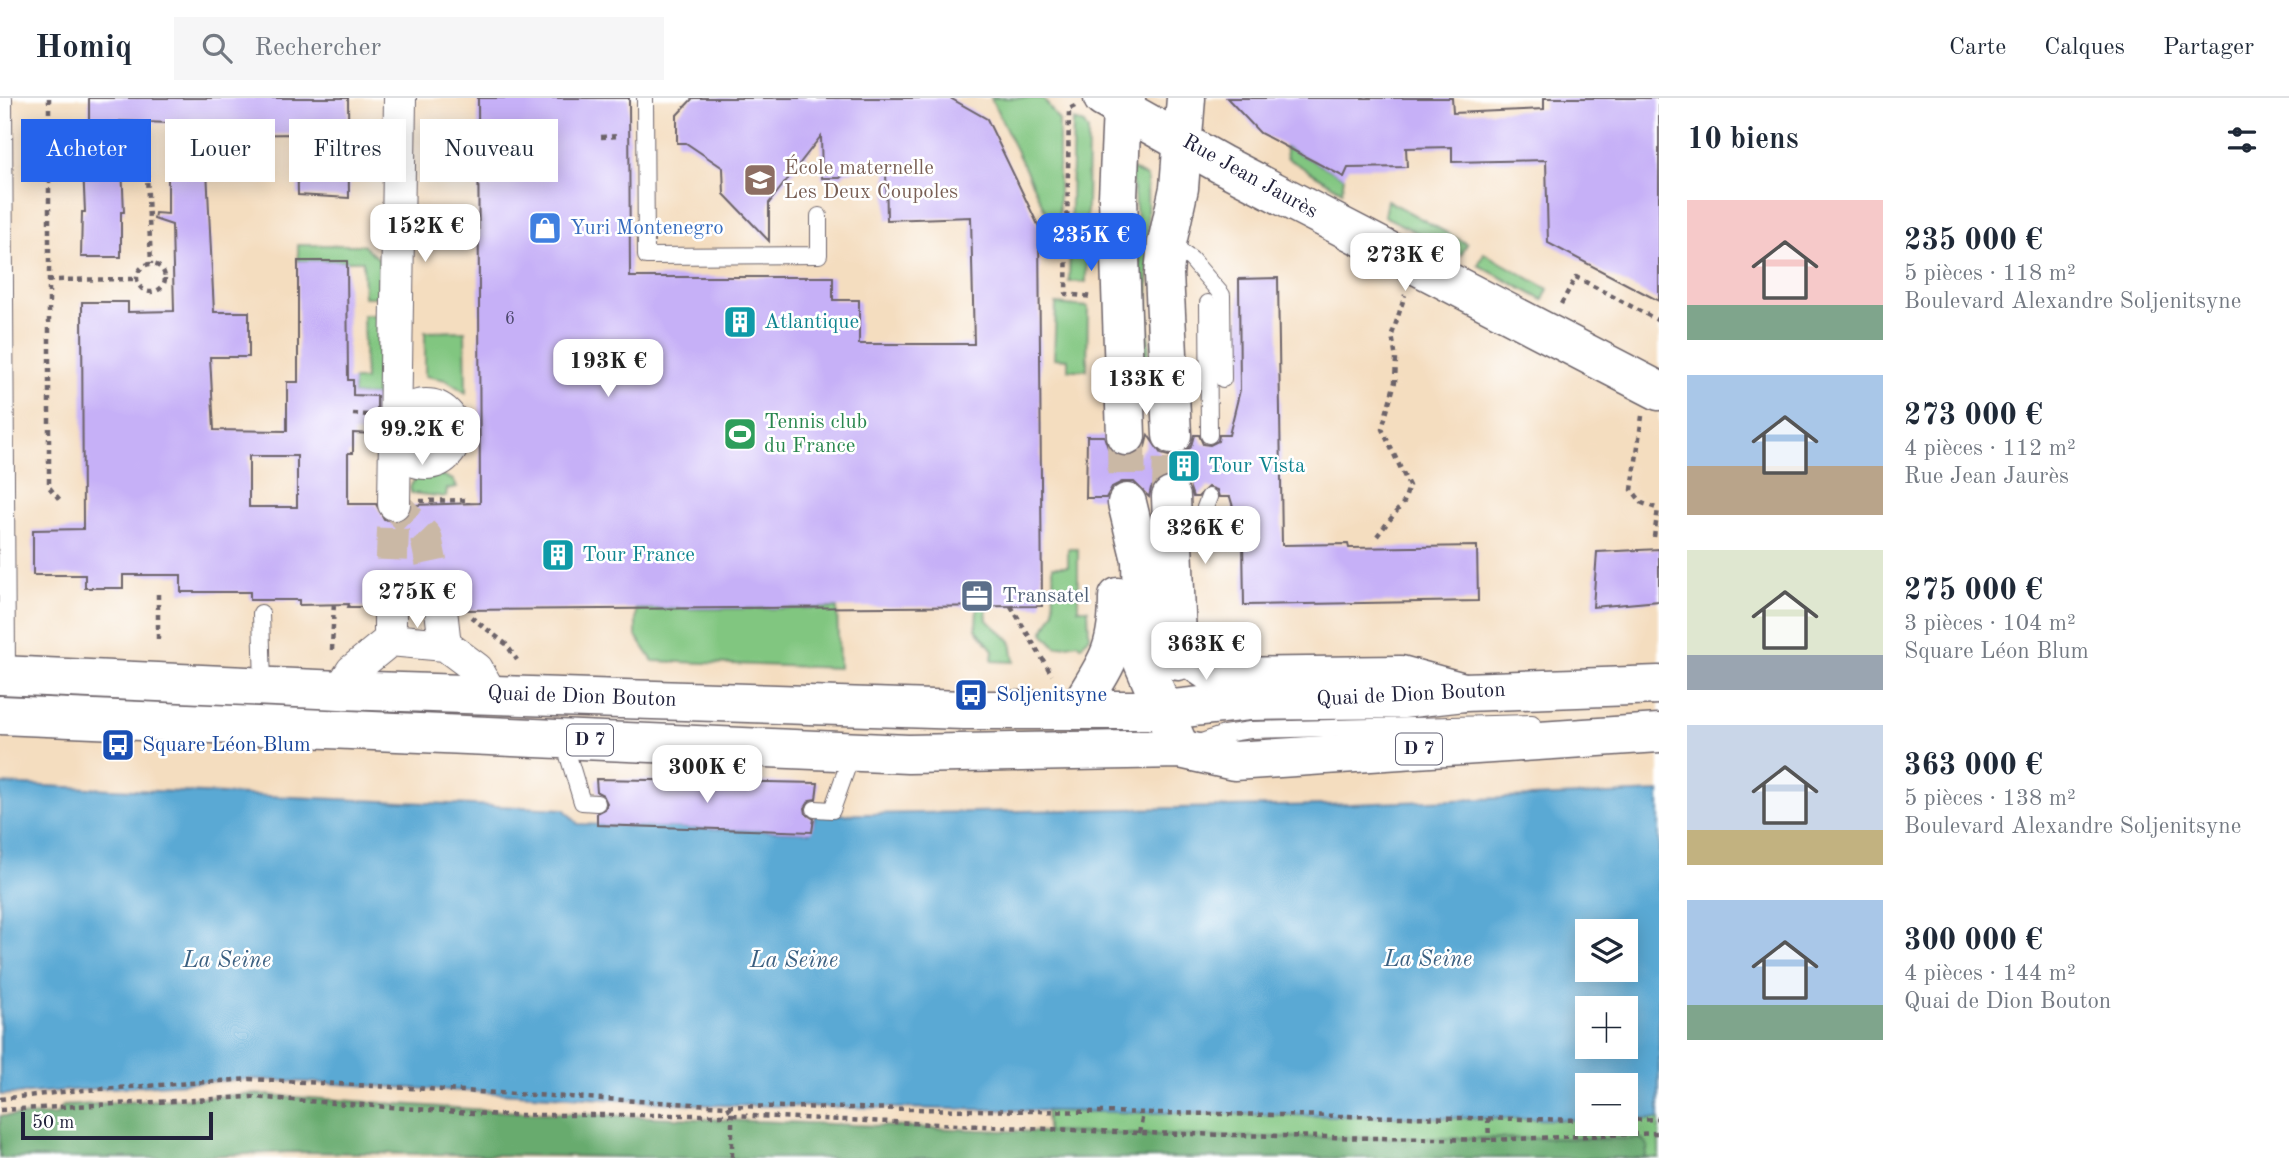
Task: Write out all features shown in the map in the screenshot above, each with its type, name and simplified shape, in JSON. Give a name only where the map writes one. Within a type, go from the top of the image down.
[{"type":"main road","points":[[1181,416],[1164,274],[1167,243],[1179,188],[1186,98]]},
{"type":"main road","points":[[1117,101],[1137,118],[1150,138],[1154,181],[1167,243]]},
{"type":"main road","points":[[1117,101],[1126,436]]},
{"type":"main road","name":"Rue Jean Jaurès","points":[[1117,101],[1221,164],[1653,388]]},
{"type":"main road","points":[[1124,387],[1181,416]]},
{"type":"main road","points":[[1164,710],[1176,677],[1179,637],[1171,497]]},
{"type":"main road","points":[[1078,709],[1116,639],[1118,560],[1127,500],[1141,561],[1143,662],[1180,749]]},
{"type":"main road","points":[[1179,637],[1195,662],[1217,677],[1401,675],[1464,692]]},
{"type":"main road","name":"Quai de Dion Bouton","points":[[3,675],[340,690],[964,710],[1164,710],[1239,701],[1402,699],[1464,692],[1659,685]]},
{"type":"main road","name":"Quai de Dion Bouton","points":[[636,740],[727,729],[1131,733],[1149,727],[1164,710]]},
{"type":"main road","name":"Quai de Dion Bouton","points":[[0,715],[636,740],[908,754],[1180,749],[1218,759],[1245,761],[1659,730]]},
{"type":"street","points":[[393,503],[397,430],[400,98]]},
{"type":"street","points":[[390,608],[390,640]]},
{"type":"street","points":[[445,645],[452,610]]},
{"type":"street","points":[[340,690],[352,671],[390,640],[445,645],[477,669],[491,694]]},
{"type":"lane","points":[[3,675],[9,588],[4,98]]},
{"type":"lane","points":[[645,98],[646,256],[818,255],[819,216]]},
{"type":"lane","points":[[1167,243],[1191,259],[1222,295],[1223,379]]},
{"type":"lane","points":[[1208,303],[1210,404]]},
{"type":"lane","points":[[1181,416],[1210,404]]},
{"type":"lane","points":[[1181,416],[1210,404]]},
{"type":"lane","points":[[1174,544],[1196,523],[1209,497]]},
{"type":"lane","points":[[261,613],[263,686]]},
{"type":"lane","points":[[1581,721],[1607,720],[1659,730]]},
{"type":"lane","points":[[1180,749],[1224,734],[1250,730],[1555,722]]},
{"type":"lane","points":[[563,739],[582,802],[597,803]]},
{"type":"lane","points":[[815,809],[832,810],[853,751]]},
{"type":"path","points":[[48,98],[49,487],[60,500]]},
{"type":"path","points":[[1096,298],[1066,294],[1069,109],[1117,101]]},
{"type":"path","points":[[601,137],[621,136]]},
{"type":"path","points":[[147,182],[151,264]]},
{"type":"path","points":[[151,264],[162,270],[165,279],[162,287],[154,292],[145,290],[137,279],[142,267],[151,264]]},
{"type":"path","points":[[1377,536],[1404,502],[1409,486],[1382,429],[1395,382],[1396,359],[1392,335],[1415,264]]},
{"type":"path","points":[[1556,312],[1576,277],[1659,321]]},
{"type":"path","points":[[48,280],[137,279]]},
{"type":"path","points":[[1653,388],[1632,490],[1642,503],[1658,509],[1654,537]]},
{"type":"path","points":[[393,503],[468,500],[468,504]]},
{"type":"path","points":[[158,594],[158,642]]},
{"type":"path","points":[[332,650],[334,601]]},
{"type":"path","points":[[1012,606],[1052,675]]},
{"type":"path","points":[[452,610],[506,644],[517,660]]},
{"type":"path","points":[[0,1099],[71,1090],[250,1079],[728,1106],[1575,1120]]},
{"type":"path","points":[[0,1110],[251,1097],[500,1115],[732,1115],[1139,1132],[1489,1140],[1659,1133]]},
{"type":"path","points":[[728,1106],[732,1115],[732,1158]]},
{"type":"path","points":[[1139,1132],[1143,1114]]},
{"type":"path","points":[[1488,1118],[1489,1140]]},
{"type":"path","points":[[1638,1120],[1659,1119]]},
{"type":"green space","points":[[991,98],[1043,98],[1059,121],[1059,225],[1051,223]]},
{"type":"green space","points":[[1073,120],[1084,124],[1088,131],[1086,282],[1069,282]]},
{"type":"green space","points":[[1285,146],[1344,177],[1342,191],[1287,158]]},
{"type":"green space","points":[[1130,168],[1147,177],[1149,361],[1140,362],[1139,229]]},
{"type":"green space","points":[[1387,200],[1467,244],[1461,255],[1384,216]]},
{"type":"green space","points":[[298,245],[363,245],[379,259],[378,297],[364,297],[363,261],[298,261]]},
{"type":"green space","points":[[1484,253],[1548,289],[1543,300],[1478,265]]},
{"type":"green space","points":[[1056,304],[1088,307],[1087,370],[1068,370],[1068,359],[1054,358]]},
{"type":"green space","points":[[363,315],[378,315],[380,396],[353,395],[353,380],[365,380]]},
{"type":"green space","points":[[465,331],[466,393],[446,380],[425,376],[425,332]]},
{"type":"green space","points":[[425,421],[437,425],[441,437],[437,449],[425,453],[413,449],[409,437],[413,425]]},
{"type":"green space","points":[[442,475],[453,480],[457,487],[447,489],[446,497],[411,493],[410,487],[415,479]]},
{"type":"green space","points":[[1068,549],[1078,549],[1078,609],[1088,609],[1089,636],[1081,646],[1078,643],[1056,647],[1043,633],[1054,612],[1053,566],[1068,566]]},
{"type":"green space","points":[[977,607],[986,607],[987,620],[1011,641],[1014,662],[992,661],[993,650],[976,629]]},
{"type":"green space","points":[[837,608],[839,668],[653,661],[636,636],[636,609]]},
{"type":"green space","points":[[252,1094],[501,1111],[1007,1131],[1249,1137],[1642,1139],[1648,1146],[1645,1158],[697,1158],[292,1152],[163,1158],[0,1158],[0,1116],[56,1115],[62,1106]]},
{"type":"green space","points":[[1046,1111],[1575,1120],[1575,1136],[1638,1136],[1638,1120],[1659,1119],[1659,1158],[1049,1158]]},
{"type":"water","name":"La Seine","points":[[0,784],[564,809],[578,824],[811,832],[815,815],[1324,805],[1659,792],[1659,1119],[1638,1120],[1638,1073],[1575,1073],[1575,1120],[709,1105],[250,1079],[0,1095]]},
{"type":"building","points":[[89,98],[348,98],[348,119],[289,119],[289,134],[275,134],[275,119],[165,119],[165,123],[151,122],[151,119],[89,119]]},
{"type":"building","points":[[478,98],[629,98],[630,277],[833,277],[833,300],[859,300],[859,344],[974,344],[971,217],[887,220],[886,167],[846,172],[840,178],[822,178],[821,136],[769,203],[769,241],[724,194],[723,168],[686,143],[677,143],[677,115],[693,98],[950,98],[987,119],[1039,227],[1042,606],[459,610],[456,600],[448,593],[431,595],[423,609],[408,608],[400,592],[389,590],[380,592],[372,607],[348,607],[349,604],[299,605],[299,600],[250,600],[250,592],[181,592],[181,575],[123,575],[123,588],[85,588],[85,575],[33,575],[33,530],[83,529],[82,302],[128,302],[128,312],[174,311],[172,225],[154,219],[155,213],[168,214],[168,182],[208,182],[214,312],[249,312],[249,357],[210,357],[214,430],[287,431],[287,382],[298,382],[298,261],[347,261],[348,380],[353,380],[353,395],[377,396],[377,434],[353,433],[353,453],[348,453],[348,504],[376,504],[384,519],[394,522],[409,514],[412,505],[480,503],[478,182],[558,182],[558,119],[478,119]],"holes":[[[249,456],[297,456],[297,507],[249,507]]]},
{"type":"building","points":[[1227,98],[1452,98],[1453,113],[1544,109],[1544,98],[1659,98],[1659,301],[1548,243],[1546,160],[1452,162],[1452,147],[1406,148],[1407,167],[1348,168],[1344,177],[1260,133]]},
{"type":"building","points":[[84,182],[123,182],[121,257],[81,257],[82,212],[85,212]]},
{"type":"building","points":[[298,182],[349,182],[349,198],[298,195]]},
{"type":"building","name":"Tour Vista","points":[[1278,278],[1282,545],[1348,544],[1349,548],[1477,546],[1478,601],[1244,605],[1243,541],[1230,497],[1219,497],[1217,490],[1208,487],[1198,497],[1193,497],[1189,485],[1180,477],[1171,475],[1159,479],[1151,488],[1149,497],[1134,482],[1122,482],[1112,487],[1106,498],[1086,498],[1087,436],[1104,436],[1108,448],[1116,456],[1126,458],[1138,454],[1145,447],[1148,435],[1161,454],[1172,457],[1184,453],[1191,446],[1194,435],[1199,435],[1203,444],[1210,445],[1218,441],[1219,435],[1229,435],[1240,390],[1239,279]]},
{"type":"building","points":[[1659,549],[1659,601],[1593,607],[1597,552]]},
{"type":"building","points":[[596,779],[818,783],[816,799],[810,800],[805,808],[806,814],[814,819],[812,832],[597,825],[597,813],[605,809],[607,803],[603,795],[597,792]]},
{"type":"tunnel","points":[[1171,497],[1172,435]]},
{"type":"tunnel","points":[[1126,436],[1127,497]]},
{"type":"tunnel","points":[[390,608],[394,504],[426,537],[441,610]]},
{"type":"place","name":"École maternelle Les Deux Coupoles","points":[[760,180]]},
{"type":"place","name":"Yuri Montenegro","points":[[545,228]]},
{"type":"place","name":"Atlantique","points":[[740,322]]},
{"type":"place","name":"Tennis club du France","points":[[740,434]]},
{"type":"place","name":"Tour Vista","points":[[1184,466]]},
{"type":"place","name":"Tour France","points":[[558,555]]},
{"type":"place","name":"Transatel","points":[[977,596]]},
{"type":"place","name":"Soljenitsyne","points":[[971,695]]},
{"type":"place","name":"Square Léon Blum","points":[[118,745]]}]
